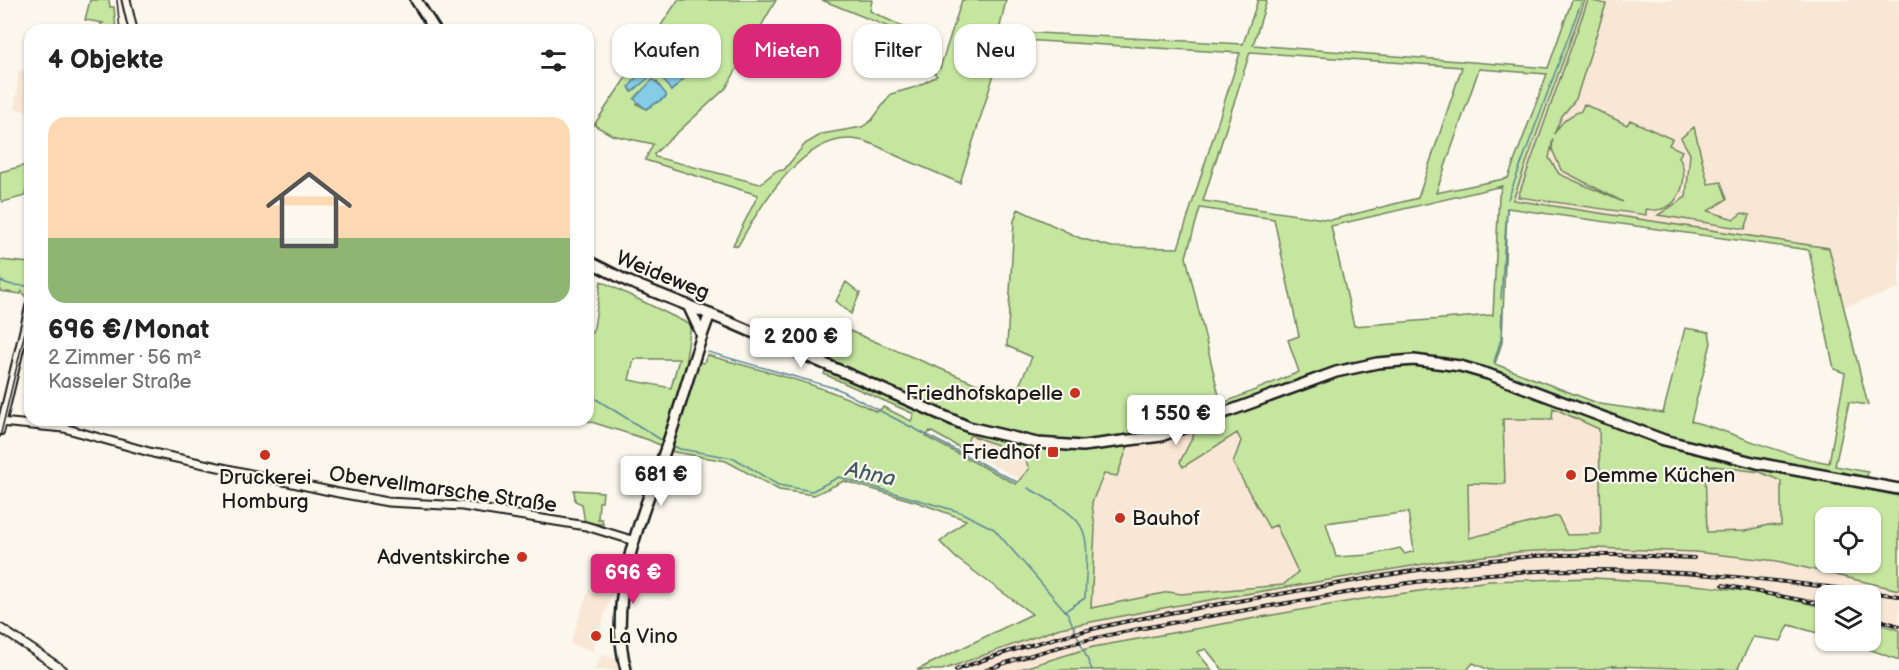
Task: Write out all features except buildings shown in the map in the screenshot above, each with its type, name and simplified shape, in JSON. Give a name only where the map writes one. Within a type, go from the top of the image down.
[{"type":"main road","points":[[416,0],[431,24]]},
{"type":"main road","name":"Weideweg","points":[[594,264],[627,281],[710,314],[969,427],[1037,443],[1083,446],[1161,436],[1336,372],[1377,363],[1414,360],[1460,366],[1520,385],[1664,440],[1787,468],[1899,489]]},
{"type":"main road","points":[[688,305],[702,335]]},
{"type":"main road","points":[[626,670],[620,642],[620,605],[635,541],[710,314]]},
{"type":"street","points":[[126,0],[132,24]]},
{"type":"street","points":[[0,431],[24,329]]},
{"type":"street","name":"Obervellmarsche Straße","points":[[1,422],[24,424]]},
{"type":"street","name":"Obervellmarsche Straße","points":[[43,426],[64,428],[153,453],[327,490],[388,501],[443,503],[586,526],[635,541]]},
{"type":"street","points":[[0,628],[63,670]]},
{"type":"shaded area","points":[[1585,0],[1899,0],[1899,289],[1843,307],[1829,248],[1513,200]]},
{"type":"shaded area","points":[[19,70],[24,71],[24,110],[15,109]]},
{"type":"shaded area","points":[[1553,408],[1599,429],[1602,534],[1567,535],[1506,530],[1469,538],[1468,483],[1505,484],[1503,419],[1552,419]]},
{"type":"shaded area","points":[[1196,432],[1183,467],[1237,433],[1258,507],[1268,527],[1275,525],[1298,572],[1283,585],[1181,594],[1169,592],[1090,608],[1095,529],[1092,502],[1104,474],[1117,476],[1128,446]]},
{"type":"shaded area","points":[[969,435],[1024,455],[1029,469],[1022,480],[964,450]]},
{"type":"shaded area","points":[[1705,464],[1760,472],[1781,481],[1781,526],[1768,525],[1745,531],[1707,532]]},
{"type":"shaded area","points":[[1595,548],[1695,552],[1777,561],[1815,570],[1815,573],[1827,573],[1878,585],[1815,585],[1815,606],[1769,594],[1717,587],[1593,578],[1489,581],[1181,630],[1093,647],[1017,670],[942,670],[1060,628],[1174,606],[1442,561],[1518,552]]},
{"type":"shaded area","points":[[1881,586],[1899,590],[1899,630],[1881,624]]},
{"type":"shaded area","points":[[589,589],[611,595],[593,651],[570,644]]},
{"type":"shaded area","points":[[603,654],[618,660],[621,670],[594,670]]},
{"type":"green space","points":[[90,0],[109,0],[110,7],[114,7],[115,24],[101,24],[104,23],[85,20]]},
{"type":"green space","points":[[678,0],[776,0],[762,24],[733,24],[733,76],[726,88],[654,154],[655,157],[760,184],[776,171],[784,170],[805,144],[822,134],[862,127],[872,120],[891,94],[916,87],[933,78],[942,78],[942,62],[954,25],[954,78],[993,78],[960,183],[869,142],[839,140],[821,146],[803,158],[786,174],[758,211],[738,246],[733,245],[758,195],[645,160],[653,144],[612,135],[594,125],[626,78],[665,78],[671,91],[685,78],[721,78],[721,24],[662,24]],"holes":[[[657,82],[666,96],[646,109],[637,104]]]},
{"type":"green space","points":[[822,0],[872,0],[870,11],[897,24],[881,24]]},
{"type":"green space","points":[[962,0],[1006,0],[1001,24],[954,24]]},
{"type":"green space","points":[[1258,0],[1267,0],[1253,45],[1548,68],[1572,0],[1585,0],[1513,200],[1829,248],[1868,405],[1849,402],[1835,466],[1868,472],[1864,489],[1899,496],[1899,590],[1827,573],[1881,573],[1881,507],[1815,507],[1815,570],[1777,561],[1695,552],[1595,548],[1518,552],[1442,561],[1174,606],[1060,628],[942,670],[917,670],[1032,614],[956,558],[940,542],[966,520],[917,502],[844,481],[814,495],[779,490],[726,461],[674,452],[649,440],[594,423],[594,328],[601,281],[691,325],[686,359],[704,363],[707,355],[815,386],[877,412],[883,407],[911,421],[914,414],[824,374],[845,329],[1013,399],[1032,357],[1007,346],[1014,221],[1018,209],[1080,238],[1112,247],[1178,248],[1240,53],[1036,41],[1036,33],[1243,44]],"holes":[[[1250,52],[1462,67],[1418,198],[1331,220],[1203,201]],[[1479,69],[1547,74],[1508,178],[1436,193]],[[1502,186],[1499,196],[1493,315],[1354,326],[1331,226]],[[1200,208],[1274,219],[1299,336],[1288,340],[1299,372],[1221,404],[1186,257]],[[1507,208],[1809,250],[1834,369],[1845,373],[1829,463],[1777,450],[1691,421],[1711,343],[1709,332],[1685,328],[1663,413],[1600,404],[1495,364],[1502,342]],[[634,359],[679,359],[671,388],[629,380]],[[1553,408],[1599,429],[1601,534],[1567,535],[1558,516],[1469,538],[1468,483],[1505,484],[1503,419],[1552,419]],[[930,431],[964,450],[970,435],[1024,455],[1029,469],[1016,484],[926,437]],[[1195,432],[1180,462],[1183,467],[1237,433],[1241,441],[1233,463],[1269,528],[1276,525],[1298,572],[1283,585],[1181,594],[1169,592],[1091,608],[1095,529],[1092,502],[1104,474],[1117,476],[1128,446]],[[1705,465],[1760,472],[1781,481],[1781,526],[1768,525],[1745,531],[1707,532]],[[1408,512],[1414,551],[1405,554],[1400,548],[1370,555],[1336,557],[1326,523]]]},
{"type":"green space","points":[[1588,0],[1606,4],[1576,99],[1562,116],[1554,134],[1565,120],[1581,111],[1584,104],[1627,125],[1630,120],[1672,139],[1669,145],[1682,151],[1679,157],[1684,176],[1679,195],[1666,207],[1657,210],[1646,209],[1646,215],[1518,197]],"holes":[[[1553,139],[1552,149],[1561,170],[1623,202],[1559,174],[1549,158]]]},
{"type":"green space","points":[[1694,127],[1708,184],[1721,182],[1727,199],[1708,211],[1734,219],[1742,213],[1750,215],[1745,229],[1658,215],[1686,197],[1690,154],[1681,138]]},
{"type":"green space","points":[[24,166],[24,196],[3,202],[0,199],[0,172]]},
{"type":"green space","points":[[0,260],[24,262],[24,294],[22,291],[21,294],[0,291]]},
{"type":"green space","points":[[846,282],[860,293],[851,314],[836,301]]},
{"type":"green space","points":[[574,490],[603,492],[602,502],[599,502],[598,519],[602,519],[603,524],[585,523],[582,504],[575,501]]},
{"type":"green space","points":[[1593,578],[1652,581],[1739,590],[1815,606],[1815,632],[1789,625],[1781,641],[1753,637],[1737,670],[1613,666],[1593,670],[1489,670],[1473,663],[1467,670],[1223,670],[1206,649],[1197,652],[1212,670],[1017,670],[1093,647],[1357,600],[1489,581]]},
{"type":"green space","points":[[1881,624],[1899,630],[1899,660],[1874,651],[1881,651]]},
{"type":"water","points":[[636,78],[648,78],[632,92],[629,87]]},
{"type":"water","points":[[664,78],[685,78],[671,91]]},
{"type":"water","points":[[653,79],[666,97],[646,109],[634,99]]},
{"type":"waterway","points":[[1508,199],[1582,0]]},
{"type":"waterway","points":[[1501,299],[1507,208]]},
{"type":"waterway","name":"Ahna","points":[[0,281],[24,286]]},
{"type":"waterway","points":[[1494,362],[1501,339],[1502,306]]},
{"type":"waterway","points":[[708,352],[838,389],[1017,482]]},
{"type":"waterway","points":[[1377,357],[1399,357]]},
{"type":"waterway","points":[[1441,358],[1456,361]]},
{"type":"waterway","points":[[1307,376],[1353,361]]},
{"type":"waterway","points":[[1464,362],[1478,365]]},
{"type":"waterway","points":[[1496,370],[1618,416]]},
{"type":"waterway","name":"Ahna","points":[[594,398],[663,441]]},
{"type":"waterway","name":"Ahna","points":[[670,444],[680,449],[734,458],[778,485],[812,491],[839,477],[960,512],[994,529],[1068,614],[1092,670]]},
{"type":"waterway","points":[[1028,488],[1050,500],[1076,519],[1086,541],[1085,598],[1065,611]]},
{"type":"tram line","points":[[117,0],[119,24]]},
{"type":"tram line","points":[[0,437],[24,336]]},
{"type":"railway","points":[[956,670],[1034,644],[1113,624],[1437,567],[1555,555],[1694,558]]},
{"type":"railway","points":[[986,670],[1051,649],[1151,626],[1395,585],[1502,573],[1583,570],[1674,572],[1899,596]]},
{"type":"railway","points":[[1723,585],[1815,603]]},
{"type":"railway","points":[[1881,620],[1899,626]]},
{"type":"place","name":"Friedhofskapelle","points":[[1075,393]]},
{"type":"place","name":"Friedhof","points":[[1053,452]]},
{"type":"place","name":"Druckerei Homburg","points":[[265,455]]},
{"type":"place","name":"Demme Küchen","points":[[1571,475]]},
{"type":"place","name":"Bauhof","points":[[1120,518]]},
{"type":"place","name":"Adventskirche","points":[[522,557]]},
{"type":"place","name":"La Vino","points":[[596,636]]}]
